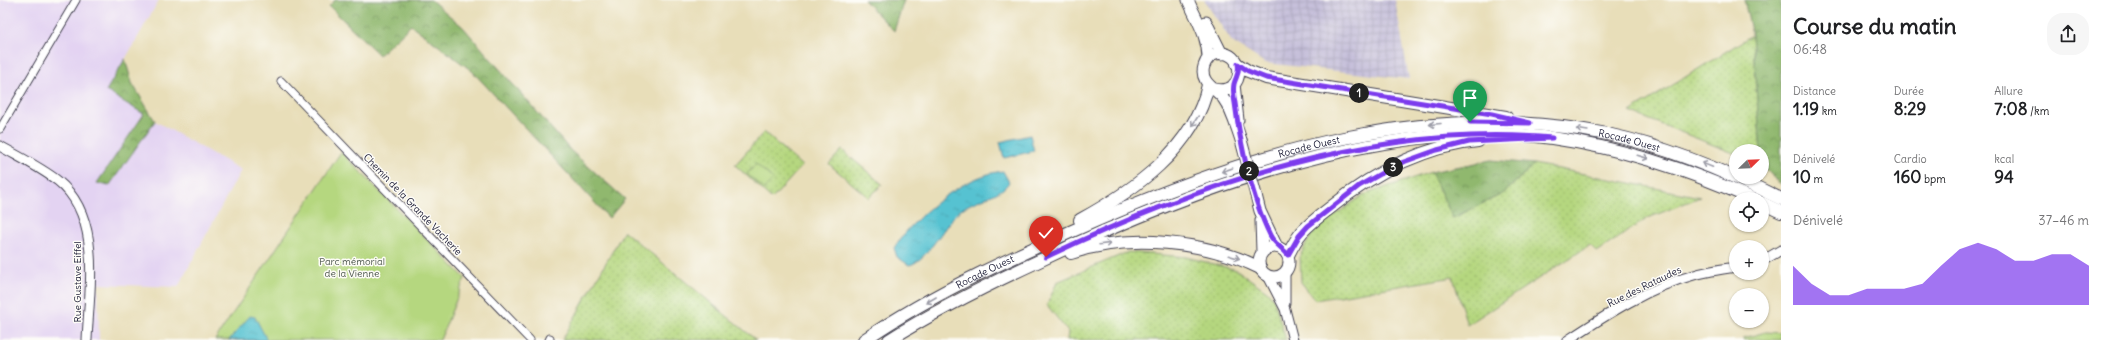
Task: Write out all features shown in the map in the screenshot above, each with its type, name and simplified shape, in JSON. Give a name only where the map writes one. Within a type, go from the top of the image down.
[{"type":"main road","points":[[1188,0],[1204,34],[1208,47],[1208,59],[1203,68],[1203,75],[1211,87],[1227,104],[1241,140],[1260,211],[1262,251],[1259,259],[1264,272]]},
{"type":"main road","points":[[1192,0],[1208,24],[1222,54]]},
{"type":"main road","points":[[1208,59],[1217,54],[1222,54],[1231,57],[1248,71],[1266,78],[1492,114],[1530,123]]},
{"type":"main road","points":[[1211,87],[1225,89],[1234,84],[1239,75],[1238,64]]},
{"type":"main road","points":[[1234,84],[1241,140]]},
{"type":"main road","points":[[1014,256],[1092,214],[1142,180],[1176,146],[1202,108],[1211,87]]},
{"type":"main road","name":"Rocade Ouest","points":[[864,340],[945,292],[1014,256],[1164,193],[1233,168],[1315,144],[1370,132],[1416,125],[1470,122],[1530,123],[1608,134],[1642,143],[1701,163],[1781,198]]},
{"type":"main road","name":"Rocade Ouest","points":[[889,340],[964,296],[1086,238],[1118,225],[1221,186],[1293,163],[1367,146],[1430,137],[1502,134],[1552,138],[1605,147],[1669,165],[1736,192]]},
{"type":"main road","points":[[964,296],[1089,246],[1107,244],[1144,242],[1193,248],[1234,256],[1264,272],[1277,277],[1285,272],[1289,264],[1288,255],[1299,236],[1308,226],[1359,186],[1398,164],[1437,150],[1469,142],[1552,138]]},
{"type":"main road","points":[[1769,206],[1781,212]]},
{"type":"main road","points":[[1260,211],[1277,247],[1288,255]]},
{"type":"main road","points":[[1262,251],[1269,247],[1277,247]]},
{"type":"street","points":[[0,128],[76,0]]},
{"type":"street","name":"Chemin de la Grande Vacherie","points":[[281,81],[530,340]]},
{"type":"street","name":"Rue Gustave Eiffel","points":[[0,146],[58,181],[70,195],[81,213],[86,225],[90,249],[87,340]]},
{"type":"street","points":[[1769,257],[1781,250]]},
{"type":"street","name":"Rue des Rataudes","points":[[1568,340],[1617,310],[1677,281],[1709,271],[1729,268]]},
{"type":"street","points":[[1264,272],[1285,309]]},
{"type":"street","points":[[1285,272],[1285,309],[1293,340]]},
{"type":"shaded area","points":[[0,0],[159,0],[107,91],[144,113],[97,183],[109,186],[155,121],[241,170],[178,287],[98,284],[99,340],[0,340]]},
{"type":"shaded area","points":[[1204,0],[1395,0],[1409,79],[1265,63],[1232,42]]},
{"type":"green space","points":[[335,0],[431,0],[463,27],[571,151],[625,199],[609,218],[472,71],[411,25],[379,55],[329,6]]},
{"type":"green space","points":[[864,0],[904,0],[894,31]]},
{"type":"green space","points":[[1744,0],[1781,0],[1781,185],[1769,172],[1769,144],[1760,144],[1752,35]]},
{"type":"green space","points":[[1752,35],[1760,144],[1729,144],[1729,151],[1630,112]]},
{"type":"green space","points":[[125,59],[132,83],[155,121],[109,186],[97,183],[144,114],[106,91]]},
{"type":"green space","points":[[764,132],[802,166],[772,199],[735,165]]},
{"type":"green space","points":[[842,150],[882,184],[869,198],[829,164]]},
{"type":"green space","name":"Parc mémorial de la Vienne","points":[[341,152],[465,278],[440,340],[215,340]]},
{"type":"green space","points":[[1491,160],[1534,164],[1504,193],[1453,218],[1431,172]]},
{"type":"green space","points":[[756,164],[773,179],[764,189],[747,174]]},
{"type":"green space","points":[[1534,164],[1700,197],[1648,218],[1597,252],[1590,245],[1467,325],[1453,277],[1315,300],[1301,282],[1300,256],[1313,231],[1363,195],[1431,172],[1453,218],[1504,193]]},
{"type":"green space","points":[[624,231],[756,340],[562,340]]},
{"type":"green space","points":[[1128,252],[1186,257],[1237,270],[1268,292],[1274,300],[1286,340],[1067,340],[1068,332],[1047,305],[1057,282]]},
{"type":"green space","points":[[1766,332],[1781,333],[1781,340],[1744,340],[1744,338]]},
{"type":"water","points":[[1030,135],[1034,151],[1004,158],[1000,142]]},
{"type":"water","points":[[1003,171],[1009,182],[1005,187],[993,195],[970,204],[957,213],[922,258],[909,265],[897,257],[894,248],[903,236],[914,223],[941,199],[972,180],[988,174]]},
{"type":"water","points":[[250,316],[255,317],[267,340],[229,340]]},
{"type":"route","points":[[1046,257],[1086,238],[1215,188],[1238,180],[1260,173],[1293,163],[1344,151],[1392,142],[1443,136],[1502,134],[1552,138],[1469,142],[1437,150],[1398,164],[1373,176],[1303,230],[1288,255],[1281,248],[1277,247],[1270,235],[1260,211],[1256,195],[1241,140],[1234,95],[1234,84],[1239,75],[1238,64],[1248,71],[1266,78],[1492,114],[1530,123],[1470,122]]}]
